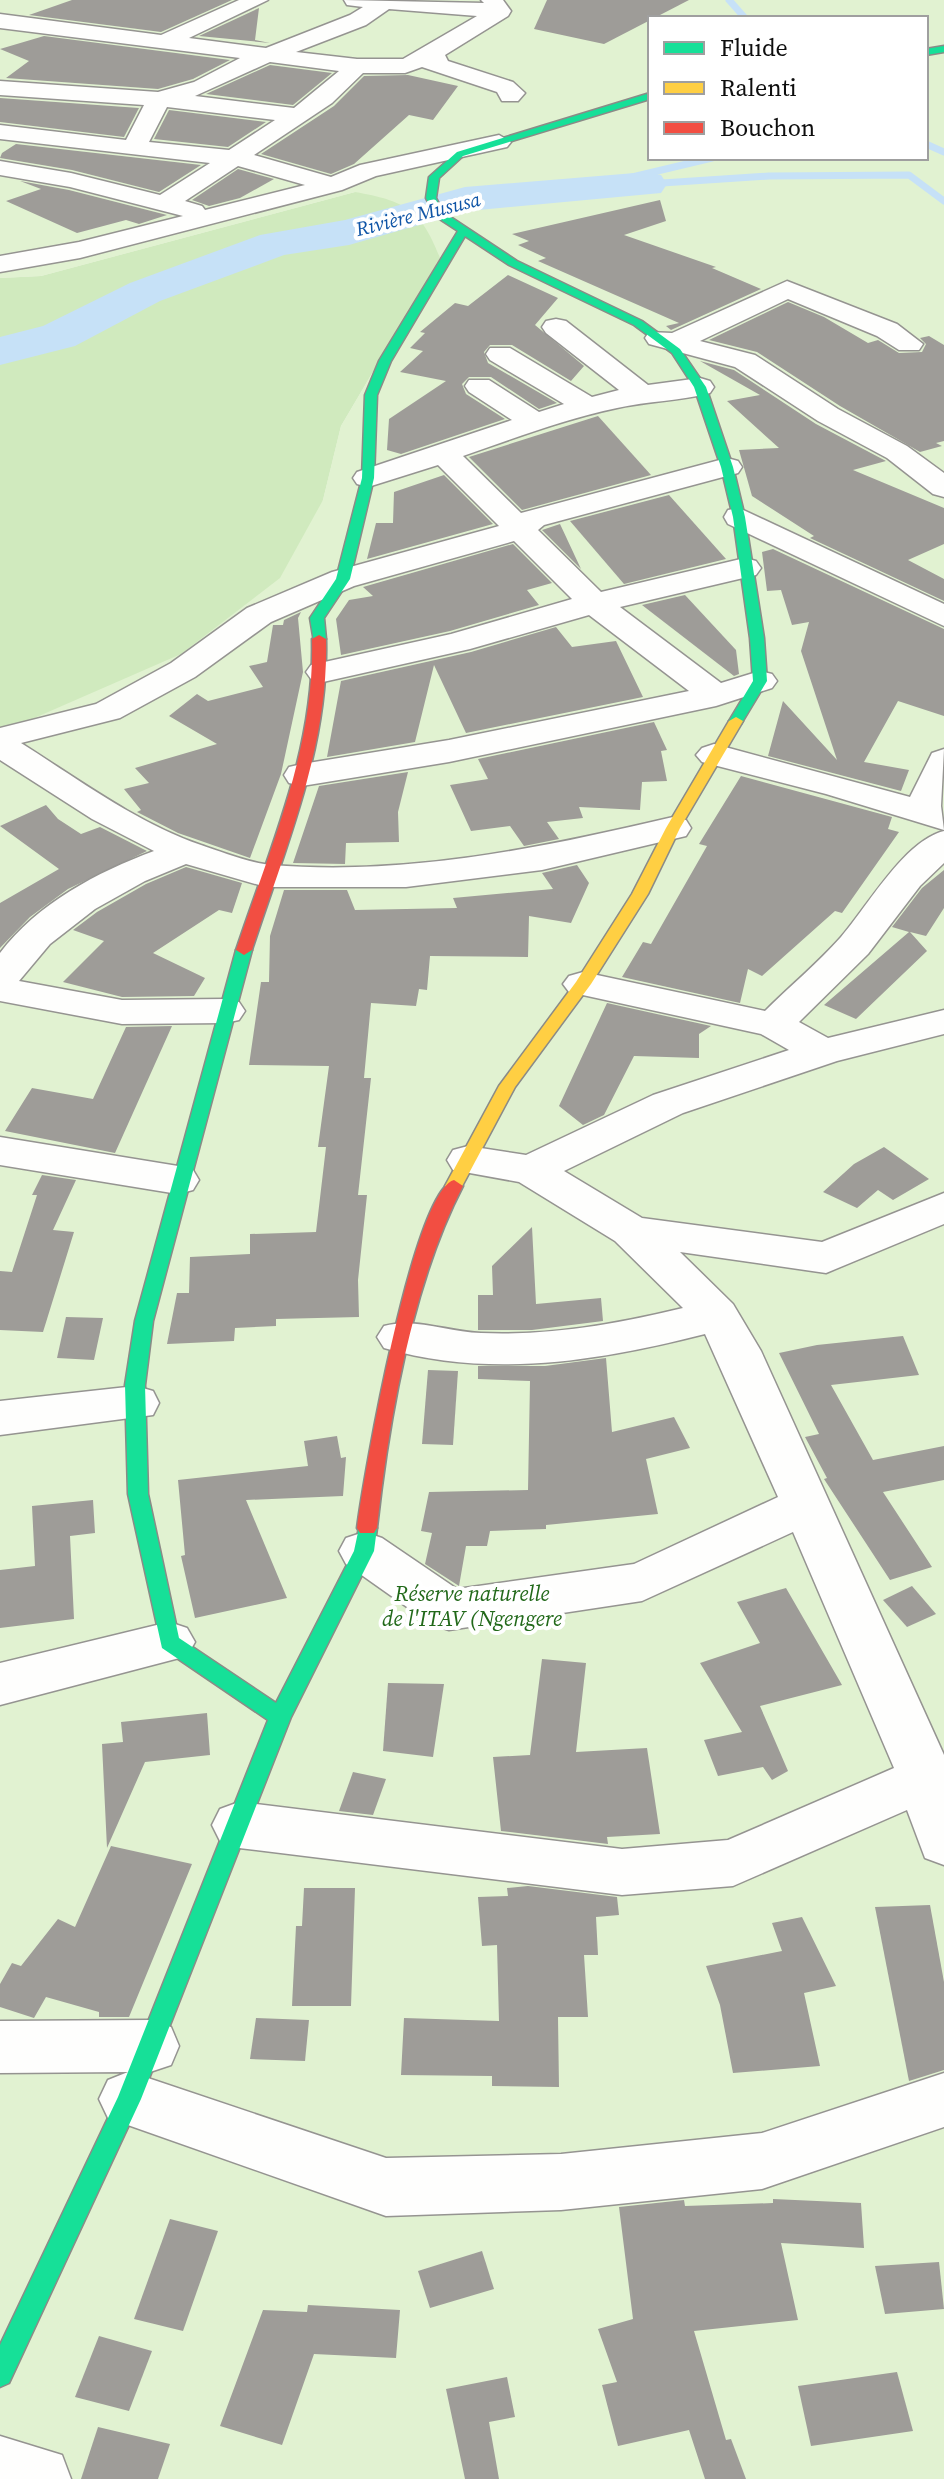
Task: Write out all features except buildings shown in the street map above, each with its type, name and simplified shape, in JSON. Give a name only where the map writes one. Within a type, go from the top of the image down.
[{"type":"street","points":[[165,41],[257,0]]},
{"type":"street","points":[[355,0],[496,6]]},
{"type":"street","points":[[135,147],[159,99],[202,87],[239,66],[358,20],[383,3]]},
{"type":"street","points":[[1,22],[46,6]]},
{"type":"street","points":[[1,22],[273,53],[357,66],[405,66],[422,60],[496,6]]},
{"type":"street","points":[[422,60],[507,91]]},
{"type":"street","points":[[164,204],[324,98],[357,66]]},
{"type":"street","points":[[1,135],[83,74]]},
{"type":"street","points":[[0,88],[159,99],[296,115]]},
{"type":"street","points":[[648,97],[460,154],[446,165],[431,184],[436,209],[463,231],[513,263],[626,316],[667,340],[745,361],[828,415],[897,452],[944,488]]},
{"type":"street","points":[[1,135],[236,158],[333,185]]},
{"type":"street","points":[[0,264],[80,250],[333,185],[369,170],[499,142]]},
{"type":"street","points":[[0,168],[71,180],[217,216]]},
{"type":"street","points":[[280,1717],[169,1642],[138,1494],[136,1403],[144,1321],[178,1180],[225,1011],[266,876],[302,775],[323,672],[317,618],[343,579],[368,478],[371,395],[385,361],[463,231]]},
{"type":"street","points":[[667,340],[787,289],[887,330],[909,344]]},
{"type":"street","points":[[556,327],[642,394]]},
{"type":"street","points":[[0,2374],[139,2072],[280,1717],[364,1551],[374,1459],[400,1337],[441,1210],[507,1086],[583,984],[640,894],[714,755],[760,681],[757,638],[739,517],[727,467],[700,387],[667,340]]},
{"type":"street","points":[[500,354],[589,407]]},
{"type":"street","points":[[479,386],[537,423]]},
{"type":"street","points":[[368,478],[589,407],[642,394],[700,387]]},
{"type":"street","points":[[445,455],[517,531],[594,603],[716,696]]},
{"type":"street","points":[[0,738],[108,711],[183,670],[259,615],[343,579],[517,531],[533,518],[727,467]]},
{"type":"street","points":[[739,517],[944,616]]},
{"type":"street","points":[[323,672],[458,642],[594,603],[745,568]]},
{"type":"street","points":[[302,775],[373,766],[716,696],[760,681]]},
{"type":"street","points":[[0,745],[105,811],[185,852],[266,876],[445,873],[542,859],[673,828]]},
{"type":"street","points":[[714,755],[933,815],[944,760]]},
{"type":"street","points":[[774,1025],[854,946],[907,878],[944,842]]},
{"type":"street","points":[[0,980],[21,948],[54,920],[107,884],[185,852]]},
{"type":"street","points":[[583,984],[774,1025],[823,1052]]},
{"type":"street","points":[[0,989],[122,1012],[225,1011]]},
{"type":"street","points":[[531,1170],[668,1104],[823,1052],[944,1022]]},
{"type":"street","points":[[0,1151],[178,1180]]},
{"type":"street","points":[[468,1160],[531,1170],[631,1231],[717,1315],[738,1351],[934,1778],[944,1842]]},
{"type":"street","points":[[631,1231],[826,1258],[944,1207]]},
{"type":"street","points":[[400,1337],[436,1347],[523,1351],[629,1338],[717,1315]]},
{"type":"street","points":[[0,1418],[136,1403]]},
{"type":"street","points":[[364,1551],[449,1610],[642,1582],[807,1504]]},
{"type":"street","points":[[0,1684],[169,1642]]},
{"type":"street","points":[[239,1825],[622,1872],[733,1863],[934,1778]]},
{"type":"street","points":[[0,2047],[139,2072],[386,2187],[561,2182],[762,2161],[944,2100]]},
{"type":"street","points":[[0,2469],[38,2479]]},
{"type":"green space","name":"Réserve naturelle de l'ITAV (Ngengere","points":[[0,0],[944,0],[944,2479],[0,2479],[0,733],[323,500],[341,426],[440,258],[355,192],[41,276],[0,278]]},
{"type":"green space","points":[[355,192],[387,199],[409,210],[426,228],[440,258],[341,426],[323,500],[280,578],[181,654],[0,733],[0,278],[41,276]]},
{"type":"waterway","points":[[729,0],[743,16]]},
{"type":"waterway","points":[[928,145],[944,152]]},
{"type":"waterway","points":[[565,193],[704,160]]},
{"type":"waterway","name":"Rivière Mususa","points":[[647,184],[769,176],[909,175],[944,201]]},
{"type":"waterway","name":"Rivière Mususa","points":[[0,351],[59,336],[145,292],[275,244],[349,232],[465,199],[647,184]]},
{"type":"traffic: fast","points":[[928,52],[944,49]]},
{"type":"traffic: fast","points":[[648,97],[460,154],[434,177],[431,198],[439,214],[513,263],[638,323],[676,351],[700,387],[727,467],[739,517],[757,638],[760,681],[736,721]]},
{"type":"traffic: fast","points":[[319,639],[317,618],[343,579],[368,478],[371,395],[385,361],[463,231]]},
{"type":"traffic: fast","points":[[244,950],[144,1321],[135,1385],[138,1494],[169,1642],[280,1717]]},
{"type":"traffic: fast","points":[[0,2374],[129,2099],[280,1717],[364,1551],[367,1528]]},
{"type":"traffic: slow","points":[[454,1186],[507,1086],[583,984],[640,894],[673,828],[736,721]]},
{"type":"traffic: jam","points":[[244,950],[307,755],[316,715],[320,676],[319,639]]},
{"type":"traffic: jam","points":[[367,1528],[375,1464],[393,1370],[430,1242],[454,1186]]}]
